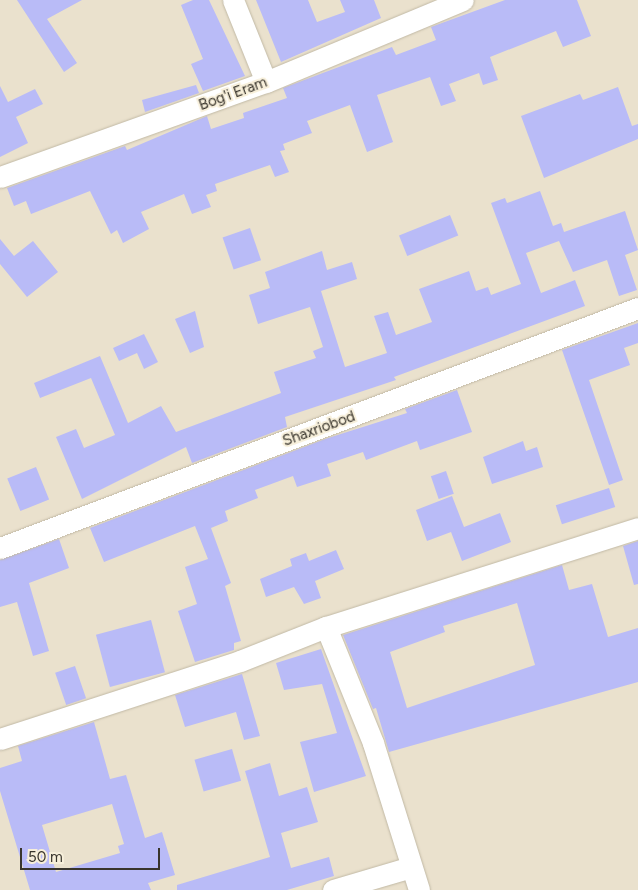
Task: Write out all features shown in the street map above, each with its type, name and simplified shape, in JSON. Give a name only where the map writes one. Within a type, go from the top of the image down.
[{"type":"street","points":[[233,0],[266,82]]},
{"type":"street","name":"Bog'i Eram","points":[[0,177],[266,82],[463,0]]},
{"type":"street","name":"Shaxriobod","points":[[0,548],[638,308]]},
{"type":"street","points":[[0,739],[240,661],[326,627],[638,528]]},
{"type":"street","points":[[326,627],[373,743],[419,890]]},
{"type":"street","points":[[333,890],[412,868]]},
{"type":"building","points":[[17,0],[82,0],[47,19],[77,63],[64,72]]},
{"type":"building","points":[[193,0],[209,0],[245,76],[203,91],[191,64],[203,59],[181,5]]},
{"type":"building","points":[[256,0],[308,0],[317,22],[345,12],[340,0],[374,0],[381,18],[281,62]]},
{"type":"building","points":[[505,0],[577,0],[591,36],[563,47],[556,31],[490,57],[498,80],[483,85],[479,73],[449,84],[456,101],[441,106],[430,77],[377,95],[393,142],[367,152],[350,105],[307,121],[312,133],[283,144],[285,150],[280,151],[289,172],[275,177],[270,165],[215,184],[217,191],[206,195],[211,207],[192,214],[184,194],[141,212],[149,229],[123,243],[117,230],[111,234],[90,191],[31,214],[26,201],[14,206],[7,188],[125,146],[127,150],[207,116],[211,129],[244,118],[243,113],[287,98],[283,88],[392,47],[396,55],[436,40],[431,27]]},
{"type":"building","points":[[196,85],[199,93],[145,112],[142,100]]},
{"type":"building","points":[[0,86],[8,102],[35,89],[43,104],[16,117],[28,143],[0,157]]},
{"type":"building","points":[[618,87],[632,126],[638,124],[638,139],[544,178],[521,116],[580,94],[583,100]]},
{"type":"building","points":[[540,191],[553,226],[561,223],[564,232],[625,211],[638,250],[625,255],[637,290],[619,296],[607,260],[573,272],[559,241],[526,253],[541,293],[575,280],[585,306],[394,377],[396,380],[285,417],[287,427],[192,463],[186,447],[82,499],[56,437],[76,429],[84,448],[115,435],[91,378],[40,398],[34,383],[100,356],[128,423],[161,406],[176,432],[281,393],[274,372],[316,358],[313,351],[323,347],[310,307],[258,324],[249,295],[270,288],[265,272],[322,251],[327,270],[352,262],[357,279],[321,291],[345,367],[387,353],[374,316],[388,312],[396,335],[432,322],[419,289],[469,271],[476,291],[488,287],[491,295],[521,284],[491,203],[505,198],[507,203]]},
{"type":"building","points":[[450,215],[458,235],[407,256],[399,236]]},
{"type":"building","points":[[250,228],[261,260],[234,270],[223,237]]},
{"type":"building","points":[[0,239],[14,256],[33,241],[58,272],[27,297],[0,264]]},
{"type":"building","points":[[195,311],[204,347],[190,353],[175,319]]},
{"type":"building","points":[[638,323],[638,343],[624,348],[630,365],[589,380],[623,480],[609,485],[562,350]]},
{"type":"building","points":[[144,334],[158,362],[144,369],[137,353],[119,361],[113,348]]},
{"type":"building","points":[[457,390],[472,432],[420,450],[417,441],[366,460],[363,452],[327,464],[331,476],[297,487],[293,476],[255,490],[258,498],[225,511],[228,521],[211,528],[231,583],[225,586],[241,641],[234,643],[234,650],[195,662],[178,611],[197,604],[185,567],[208,559],[195,526],[104,562],[90,528],[325,439],[407,413],[405,409]]},
{"type":"building","points":[[523,441],[526,451],[537,447],[543,467],[492,484],[483,457]]},
{"type":"building","points":[[36,467],[49,499],[20,511],[7,479]]},
{"type":"building","points":[[446,471],[454,494],[439,499],[431,476]]},
{"type":"building","points":[[609,488],[615,507],[562,524],[556,505]]},
{"type":"building","points":[[452,496],[464,527],[500,513],[511,542],[462,561],[451,532],[427,541],[416,510]]},
{"type":"building","points":[[59,539],[69,568],[29,583],[49,651],[33,656],[17,602],[0,607],[0,560]]},
{"type":"building","points":[[638,541],[638,584],[634,585],[623,546]]},
{"type":"building","points":[[336,550],[344,569],[315,581],[321,598],[304,604],[294,587],[266,597],[260,579],[292,566],[290,559],[306,553],[309,561]]},
{"type":"building","points":[[562,565],[569,590],[592,584],[608,637],[638,628],[638,682],[389,752],[376,708],[373,709],[343,635]],"holes":[[[517,603],[535,665],[407,708],[390,652],[445,632],[443,626]]]},
{"type":"building","points":[[151,620],[165,672],[110,687],[96,635]]},
{"type":"building","points":[[321,649],[366,776],[314,792],[300,742],[337,733],[322,684],[284,690],[276,663]]},
{"type":"building","points":[[75,666],[86,698],[66,705],[55,673]]},
{"type":"building","points":[[242,674],[260,736],[244,740],[236,712],[185,727],[175,695]]},
{"type":"building","points":[[94,722],[110,779],[126,775],[145,838],[162,832],[175,875],[148,883],[151,890],[30,890],[0,791],[0,768],[22,761],[18,746]],"holes":[[[112,804],[124,844],[118,846],[120,853],[56,872],[42,825]]]},
{"type":"building","points":[[232,749],[241,781],[204,791],[195,760]]},
{"type":"building","points":[[270,763],[279,796],[307,787],[318,822],[281,833],[291,868],[329,857],[334,876],[287,890],[177,890],[177,885],[270,857],[245,771]]}]
